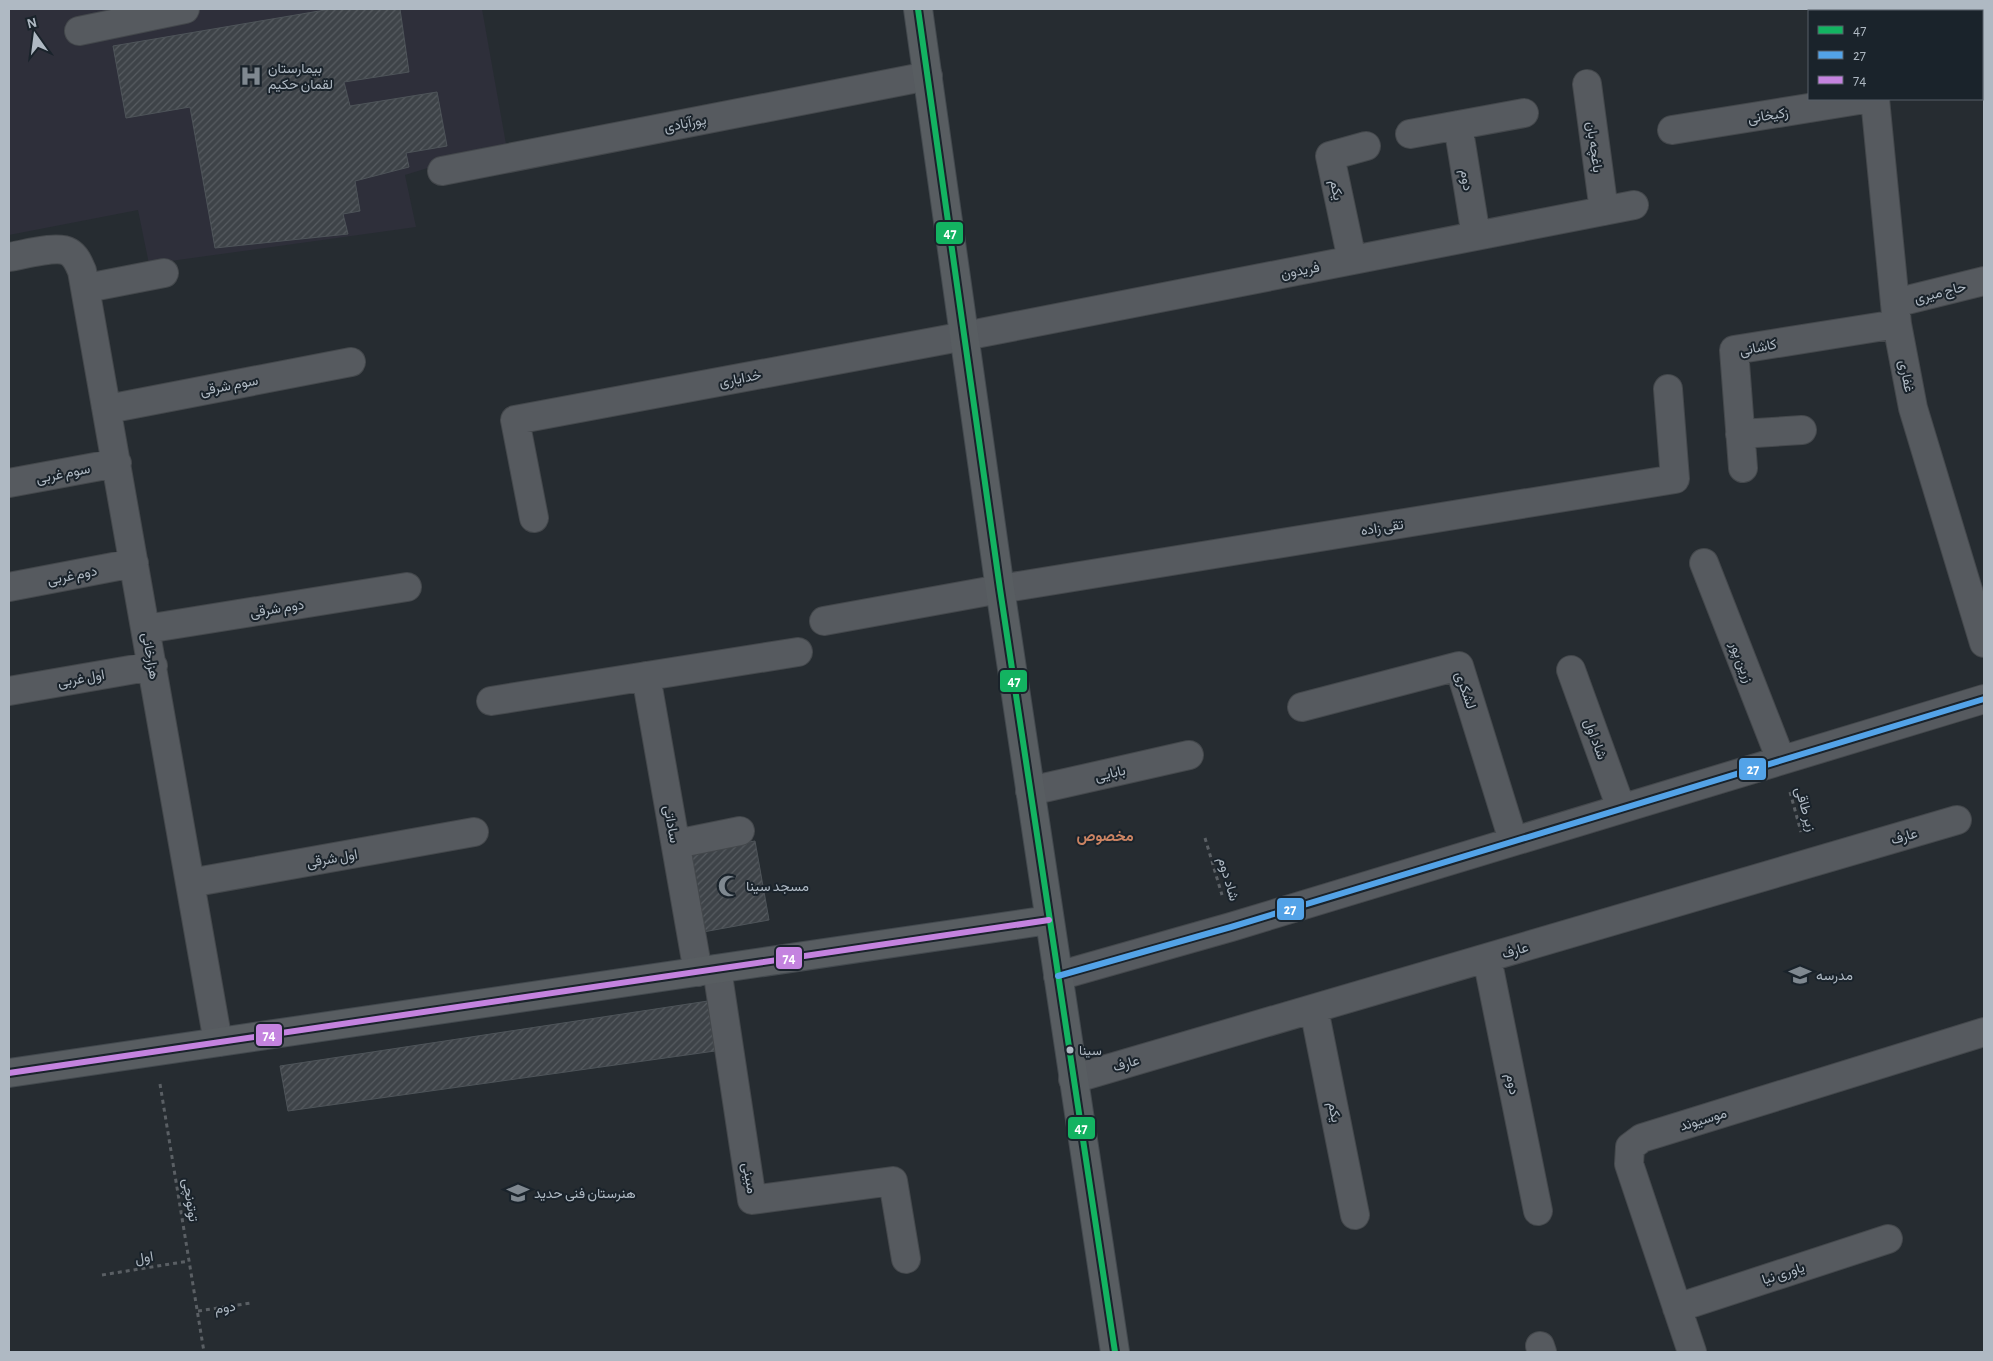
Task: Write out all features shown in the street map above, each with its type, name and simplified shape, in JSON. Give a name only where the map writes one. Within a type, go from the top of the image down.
[{"type":"main road","points":[[918,9],[1000,589],[1114,1352]]},
{"type":"main road","points":[[9,1073],[1049,920]]},
{"type":"street","points":[[79,31],[184,9]]},
{"type":"street","name":"پورآبادی","points":[[442,171],[928,76]]},
{"type":"street","name":"باغچه بان","points":[[1587,84],[1604,211]]},
{"type":"street","name":"زکیخانی","points":[[1672,130],[1859,100]]},
{"type":"street","name":"غفاری","points":[[1875,100],[1896,313],[1913,408],[1984,643]]},
{"type":"street","points":[[1410,134],[1524,113]]},
{"type":"street","name":"دوم","points":[[1458,125],[1476,236]]},
{"type":"street","name":"یکم","points":[[1352,260],[1330,156],[1366,146]]},
{"type":"street","name":"فریدون","points":[[965,336],[1634,205]]},
{"type":"street","points":[[9,257],[59,249],[68,251],[76,258],[85,280],[164,273]]},
{"type":"street","name":"هزارخانی","points":[[85,280],[218,1042]]},
{"type":"street","name":"حاج میری","points":[[1896,313],[1984,281]]},
{"type":"street","name":"کاشانی","points":[[1743,468],[1734,350],[1896,313]]},
{"type":"street","name":"خدایاری","points":[[534,518],[515,420],[965,336]]},
{"type":"street","name":"سوم شرقی","points":[[108,409],[351,362]]},
{"type":"street","name":"تقی زاده","points":[[1000,589],[1674,479],[1668,389]]},
{"type":"street","points":[[1740,434],[1802,430]]},
{"type":"street","name":"سوم غربی","points":[[9,483],[117,463]]},
{"type":"street","name":"دوم غربی","points":[[9,587],[134,563]]},
{"type":"street","name":"زرین پور","points":[[1704,563],[1781,760]]},
{"type":"street","name":"دوم شرقی","points":[[146,629],[407,587]]},
{"type":"street","points":[[824,621],[1000,589]]},
{"type":"street","points":[[491,701],[798,652]]},
{"type":"street","name":"اول غربی","points":[[9,691],[152,666]]},
{"type":"street","name":"لشکری","points":[[1302,707],[1459,666],[1513,840]]},
{"type":"street","name":"شاد اول","points":[[1571,670],[1621,808]]},
{"type":"street","name":"ساداتی","points":[[646,676],[676,844],[708,970]]},
{"type":"street","points":[[1058,976],[1231,927],[1513,840],[1984,699]]},
{"type":"street","name":"بابایی","points":[[1030,791],[1189,755]]},
{"type":"street","name":"عارف","points":[[1073,1079],[1957,820]]},
{"type":"street","points":[[676,844],[740,831]]},
{"type":"street","name":"اول شرقی","points":[[190,884],[474,832]]},
{"type":"street","name":"دوم","points":[[1487,958],[1538,1211]]},
{"type":"street","name":"مبینی","points":[[708,970],[752,1200],[893,1181],[906,1259]]},
{"type":"street","name":"یکم","points":[[1314,1009],[1355,1215]]},
{"type":"street","name":"موسیوند","points":[[1692,1352],[1629,1164],[1630,1147],[1642,1138],[1984,1032]]},
{"type":"street","name":"یاوری نیا","points":[[1677,1308],[1888,1239]]},
{"type":"path","name":"زیر طاقی","points":[[1781,760],[1810,864]]},
{"type":"path","name":"شاد دوم","points":[[1205,838],[1231,927]]},
{"type":"path","name":"توتونچی","points":[[155,1051],[204,1352]]},
{"type":"path","name":"اول","points":[[102,1275],[189,1261]]},
{"type":"path","name":"دوم","points":[[198,1311],[252,1303]]},
{"type":"shaded area","name":"بیمارستان لقمان حکیم","points":[[9,9],[482,9],[506,144],[405,175],[416,227],[149,264],[138,210],[9,235]]},
{"type":"building","points":[[331,9],[400,9],[409,72],[344,82],[350,106],[437,92],[447,146],[406,153],[409,167],[355,181],[360,211],[343,214],[348,234],[215,248],[190,107],[126,118],[113,46]]},
{"type":"building","name":"مسجد سینا","points":[[755,841],[769,920],[703,932],[689,852]]},
{"type":"building","points":[[708,1001],[715,1051],[288,1111],[280,1066]]},
{"type":"transit line","name":"47","points":[[918,9],[1000,589],[1115,1352]]},
{"type":"transit line","name":"27","points":[[1058,976],[1231,927],[1984,699]]},
{"type":"transit line","name":"74","points":[[9,1073],[1049,920]]},
{"type":"place","name":"بیمارستان لقمان حکیم","points":[[251,76]]},
{"type":"place","name":"مسجد سینا","points":[[729,886]]},
{"type":"place","name":"مدرسه","points":[[1800,975]]},
{"type":"place","name":"سینا","points":[[1070,1050]]},
{"type":"place","name":"هنرستان فنی حدید","points":[[518,1193]]},
{"type":"district","name":"مخصوص","points":[[1105,836]]}]
